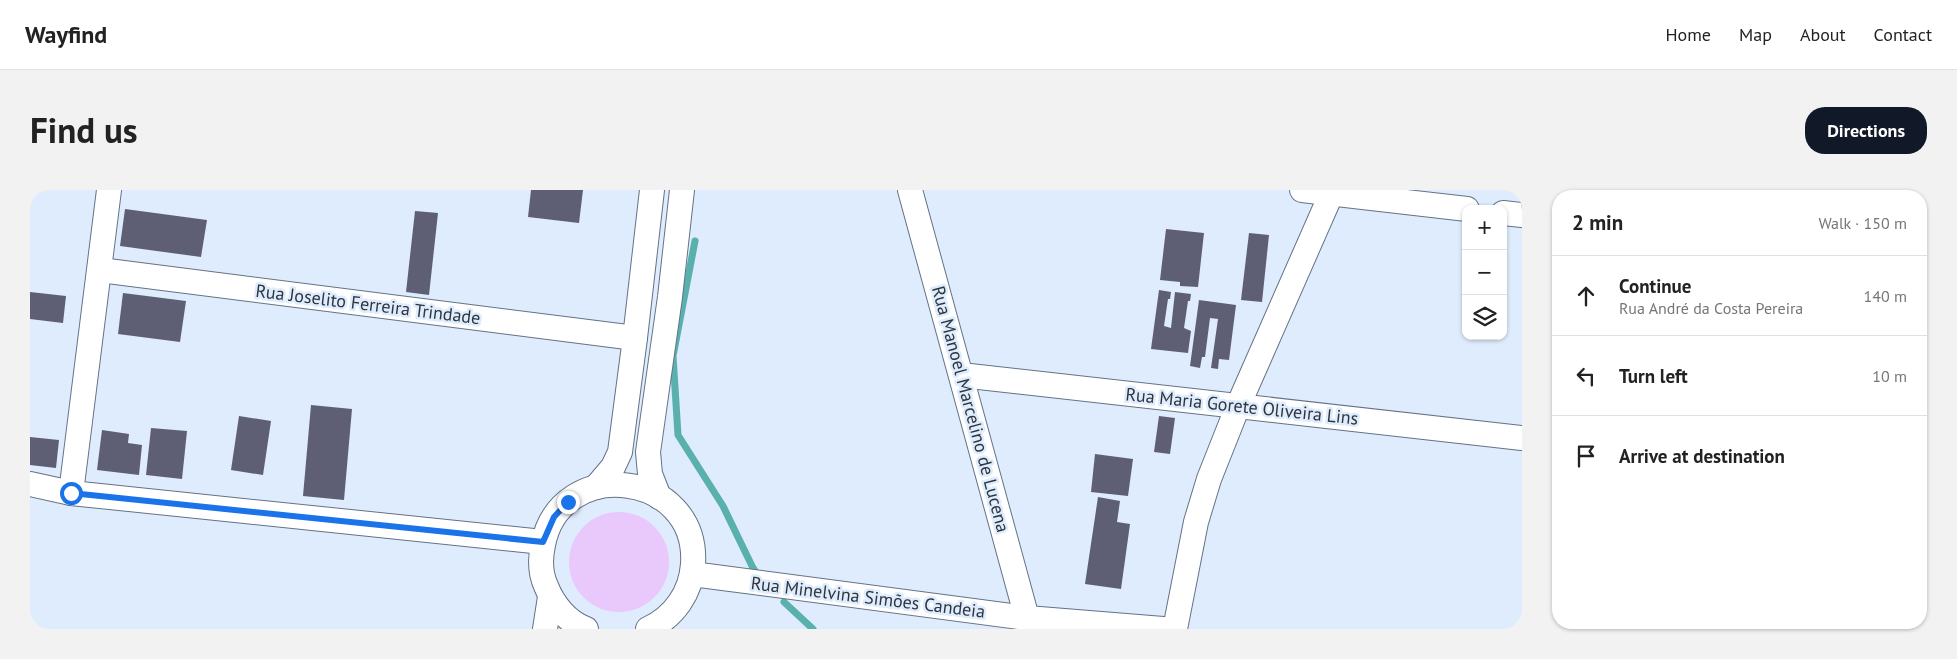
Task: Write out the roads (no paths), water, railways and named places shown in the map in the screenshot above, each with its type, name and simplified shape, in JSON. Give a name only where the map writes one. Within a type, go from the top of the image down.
[{"type":"street","points":[[71,493],[109,190]]},
{"type":"street","points":[[596,487],[613,466],[620,452],[652,190]]},
{"type":"street","points":[[659,497],[650,474],[648,452],[670,297],[682,190]]},
{"type":"street","name":"Rua Manoel Marcelino de Lucena","points":[[910,190],[1029,623]]},
{"type":"street","points":[[1302,190],[1333,191],[1462,208]]},
{"type":"street","points":[[1175,629],[1196,522],[1209,478],[1238,406],[1333,191]]},
{"type":"street","points":[[1507,213],[1522,215]]},
{"type":"street","name":"Rua Joselito Ferreira Trindade","points":[[100,270],[635,338]]},
{"type":"street","name":"Rua Maria Gorete Oliveira Lins","points":[[961,375],[1522,438]]},
{"type":"street","points":[[30,484],[71,493],[543,542]]},
{"type":"street","points":[[586,629],[563,614],[550,598],[542,578],[541,557],[543,542],[554,517],[568,502],[586,490],[596,487],[607,484],[628,484],[648,490],[666,501],[680,516],[689,534],[694,554],[692,574],[686,594],[674,611],[659,624],[648,629]]},
{"type":"street","name":"Rua Minelvina Simões Candeia","points":[[692,574],[1029,623],[1163,629]]},
{"type":"street","points":[[545,629],[550,598]]},
{"type":"waterway","points":[[695,241],[673,356],[678,435],[723,506],[759,578]]},
{"type":"waterway","points":[[784,602],[813,629]]}]
